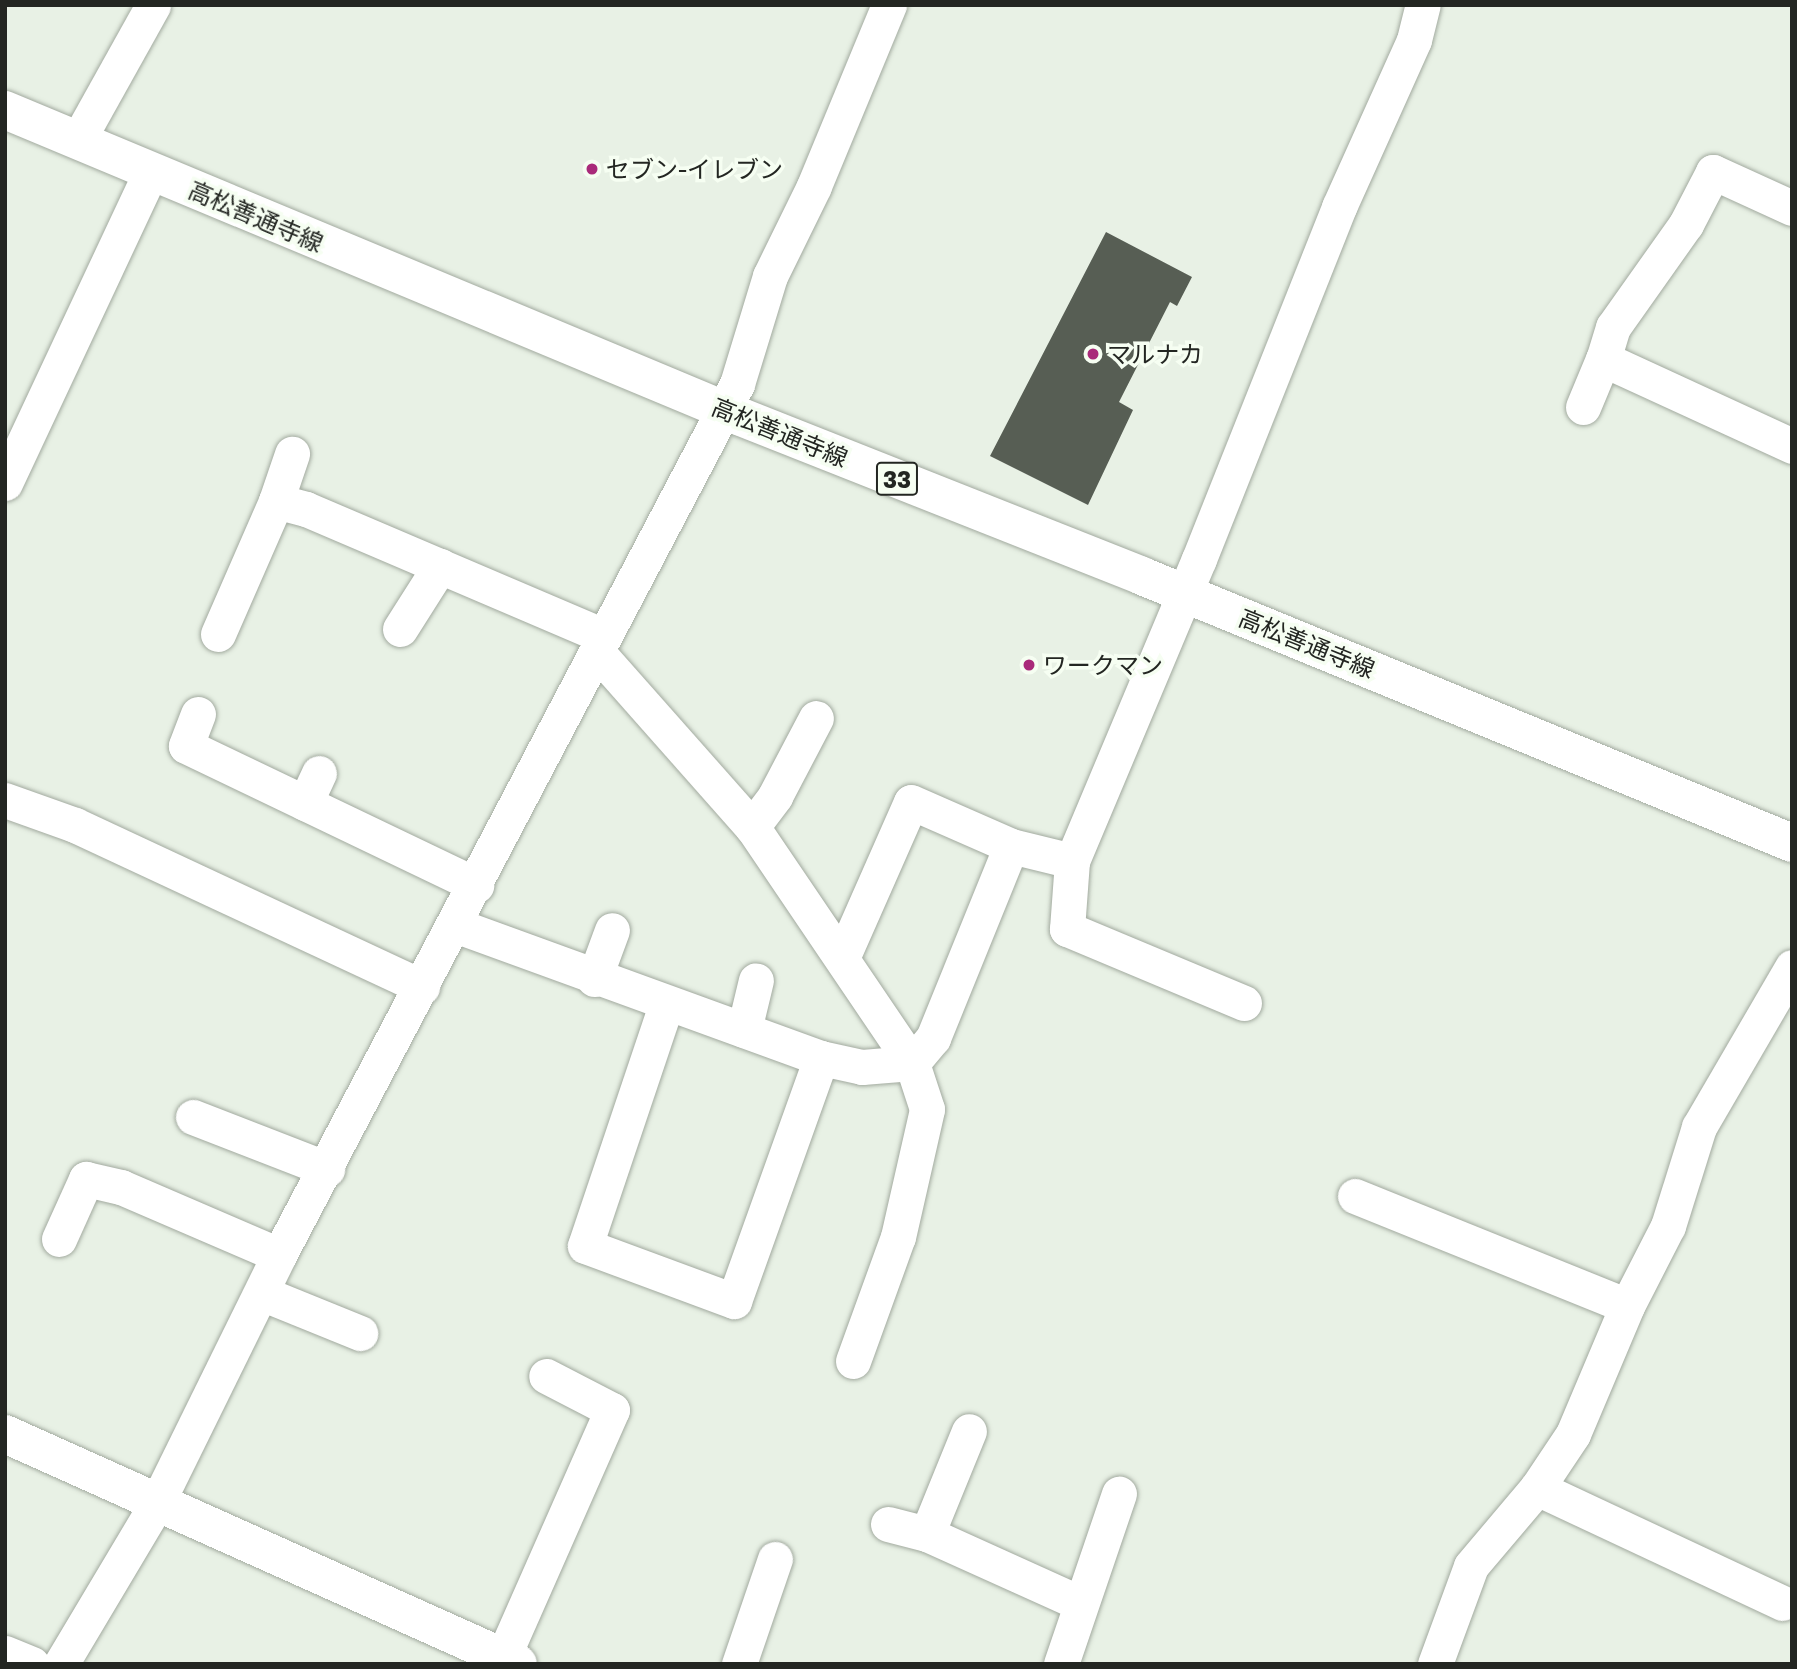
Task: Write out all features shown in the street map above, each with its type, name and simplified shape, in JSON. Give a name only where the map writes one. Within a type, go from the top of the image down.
[{"type":"main road","name":"高松善通寺線","points":[[5,110],[724,410],[1182,592],[1792,842]]},
{"type":"main road","points":[[5,1434],[510,1660]]},
{"type":"street","points":[[78,140],[153,5]]},
{"type":"street","points":[[61,1664],[158,1503],[264,1294],[279,1255],[557,731],[582,672],[600,643],[737,384],[770,276],[814,186],[889,5]]},
{"type":"street","points":[[1244,1003],[1067,929],[1072,862],[1339,207],[1414,40],[1423,5]]},
{"type":"street","points":[[5,483],[150,172]]},
{"type":"street","points":[[1583,407],[1613,327],[1686,224],[1713,172],[1792,208]]},
{"type":"street","points":[[1603,359],[1790,441]]},
{"type":"street","points":[[218,635],[276,501],[292,454]]},
{"type":"street","points":[[276,501],[440,566],[600,643],[752,827],[843,956],[912,1063],[927,1109],[898,1237],[853,1361]]},
{"type":"street","points":[[400,629],[440,566]]},
{"type":"street","points":[[198,714],[186,746],[312,788],[476,885]]},
{"type":"street","points":[[752,827],[775,796],[816,718]]},
{"type":"street","points":[[5,800],[75,825],[422,987]]},
{"type":"street","points":[[843,956],[911,802],[1011,846],[1072,862]]},
{"type":"street","points":[[455,925],[594,979],[821,1058],[862,1067],[912,1063],[933,1038],[1011,846]]},
{"type":"street","points":[[594,979],[612,930]]},
{"type":"street","points":[[1435,1664],[1471,1566],[1537,1488],[1573,1434],[1627,1306],[1668,1226],[1699,1127],[1792,967]]},
{"type":"street","points":[[744,1030],[756,980]]},
{"type":"street","points":[[666,1005],[585,1246],[734,1301],[821,1058]]},
{"type":"street","points":[[193,1117],[327,1169]]},
{"type":"street","points":[[59,1239],[86,1179],[121,1187],[279,1255]]},
{"type":"street","points":[[1355,1196],[1627,1306]]},
{"type":"street","points":[[264,1294],[360,1333]]},
{"type":"street","points":[[510,1660],[612,1410],[546,1376]]},
{"type":"street","points":[[927,1534],[969,1431]]},
{"type":"street","points":[[1537,1488],[1782,1603]]},
{"type":"street","points":[[1061,1664],[1119,1494]]},
{"type":"street","points":[[888,1524],[927,1534],[1080,1603]]},
{"type":"street","points":[[739,1664],[775,1559]]},
{"type":"street","points":[[5,1653],[32,1664]]},
{"type":"building","name":"マルナカ","points":[[1106,232],[1192,277],[1177,306],[1170,302],[1119,402],[1133,410],[1088,505],[990,456]]},
{"type":"place","name":"セブン-イレブン","points":[[592,169]]},
{"type":"place","name":"マルナカ","points":[[1093,354]]},
{"type":"place","name":"ワークマン","points":[[1029,665]]}]
